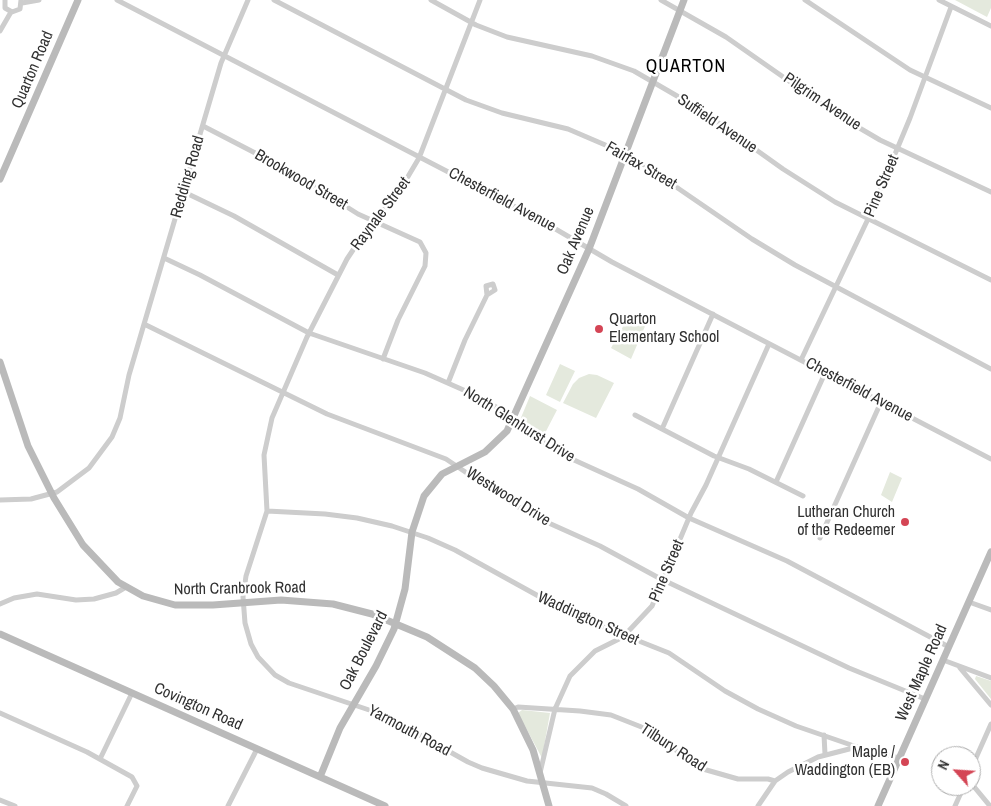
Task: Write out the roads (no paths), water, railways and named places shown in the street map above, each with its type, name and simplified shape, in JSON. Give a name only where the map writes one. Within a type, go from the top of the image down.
[{"type":"street","points":[[3,2],[11,12],[18,11],[22,1],[39,0]]},
{"type":"street","name":"Quarton Road","points":[[0,179],[78,0]]},
{"type":"street","name":"Chesterfield Avenue","points":[[117,0],[535,217],[589,249],[991,459]]},
{"type":"street","name":"Redding Road","points":[[0,500],[23,501],[52,494],[84,473],[108,444],[120,418],[134,357],[224,56],[248,0]]},
{"type":"street","name":"Fairfax Street","points":[[274,0],[482,107],[568,129],[625,154],[677,186],[767,248],[836,288],[991,369]]},
{"type":"street","name":"Suffield Avenue","points":[[431,0],[471,22],[526,42],[592,56],[634,72],[696,106],[810,187],[868,220],[991,280]]},
{"type":"street","name":"Raynale Street","points":[[270,422],[309,333],[338,275],[356,246],[400,190],[419,158],[480,0]]},
{"type":"street","name":"Pilgrim Avenue","points":[[660,0],[680,10],[751,54],[839,116],[898,149],[991,192]]},
{"type":"street","name":"Oak Avenue","points":[[457,466],[494,446],[505,434],[512,420],[589,249],[684,0]]},
{"type":"street","points":[[805,0],[879,51],[925,78],[991,108]]},
{"type":"street","points":[[939,0],[991,26]]},
{"type":"street","name":"Pine Street","points":[[801,360],[868,220],[898,149],[951,7]]},
{"type":"street","points":[[0,31],[11,12]]},
{"type":"street","name":"Brookwood Street","points":[[203,126],[290,171],[374,222],[419,241],[424,249],[426,258],[383,359]]},
{"type":"street","points":[[184,192],[234,216],[338,275]]},
{"type":"street","name":"North Glenhurst Drive","points":[[164,258],[309,333],[448,382],[489,403],[558,452],[638,489],[689,518],[786,561],[949,647]]},
{"type":"street","points":[[448,382],[465,340],[487,295]]},
{"type":"street","points":[[662,429],[713,314]]},
{"type":"street","name":"Westwood Drive","points":[[144,324],[327,414],[434,454],[457,466],[528,513],[608,550],[663,580],[849,668],[926,699]]},
{"type":"street","name":"Pine Street","points":[[540,773],[555,710],[564,686],[578,666],[595,651],[623,637],[650,610],[689,518],[769,344]]},
{"type":"street","name":"North Cranbrook Road","points":[[0,362],[28,446],[52,494],[70,526],[87,550],[109,574],[126,587],[150,599],[175,604],[288,600],[324,603],[365,612],[396,623],[436,642],[464,660],[491,683],[512,709],[530,741],[549,806]]},
{"type":"street","points":[[776,482],[825,373]]},
{"type":"street","points":[[820,538],[881,402]]},
{"type":"street","points":[[635,415],[718,458],[749,469],[803,496]]},
{"type":"street","name":"Yarmouth Road","points":[[270,422],[264,455],[268,511],[246,576],[243,602],[245,623],[251,644],[269,670],[289,683],[354,703],[399,722],[468,762],[515,779],[543,784],[592,788],[626,806]]},
{"type":"street","name":"Oak Boulevard","points":[[320,777],[336,737],[376,666],[396,623],[407,580],[412,532],[420,505],[430,488],[442,474],[457,466]]},
{"type":"street","name":"Waddington Street","points":[[268,511],[346,516],[374,521],[412,532],[455,550],[571,614],[623,637],[669,653],[725,691],[758,709],[856,747],[899,758]]},
{"type":"street","name":"West Maple Road","points":[[878,806],[991,552]]},
{"type":"street","points":[[0,604],[37,594],[76,600],[94,599],[116,593],[126,587]]},
{"type":"street","points":[[969,602],[991,610]]},
{"type":"street","name":"Covington Road","points":[[0,634],[385,806]]},
{"type":"street","points":[[943,660],[960,668],[991,678]]},
{"type":"street","points":[[960,668],[991,705]]},
{"type":"street","points":[[100,759],[132,693]]},
{"type":"street","name":"Tilbury Road","points":[[512,709],[518,707],[589,711],[619,718],[650,732],[682,756],[710,772],[738,779],[768,779],[775,781]]},
{"type":"street","points":[[0,714],[100,759],[136,781],[137,790],[127,806]]},
{"type":"street","points":[[981,746],[991,724]]},
{"type":"street","points":[[824,735],[825,754]]},
{"type":"street","points":[[758,806],[775,781],[788,772],[825,754],[856,747]]},
{"type":"street","points":[[228,806],[257,749]]},
{"type":"street","points":[[981,795],[990,806]]},
{"type":"street","points":[[0,800],[15,806]]},
{"type":"place","name":"Quarton Elementary School","points":[[599,329]]},
{"type":"place","name":"Lutheran Church of the Redeemer","points":[[905,522]]},
{"type":"place","name":"Maple / Waddington (EB)","points":[[905,762]]},
{"type":"district","name":"QUARTON","points":[[686,67]]}]
